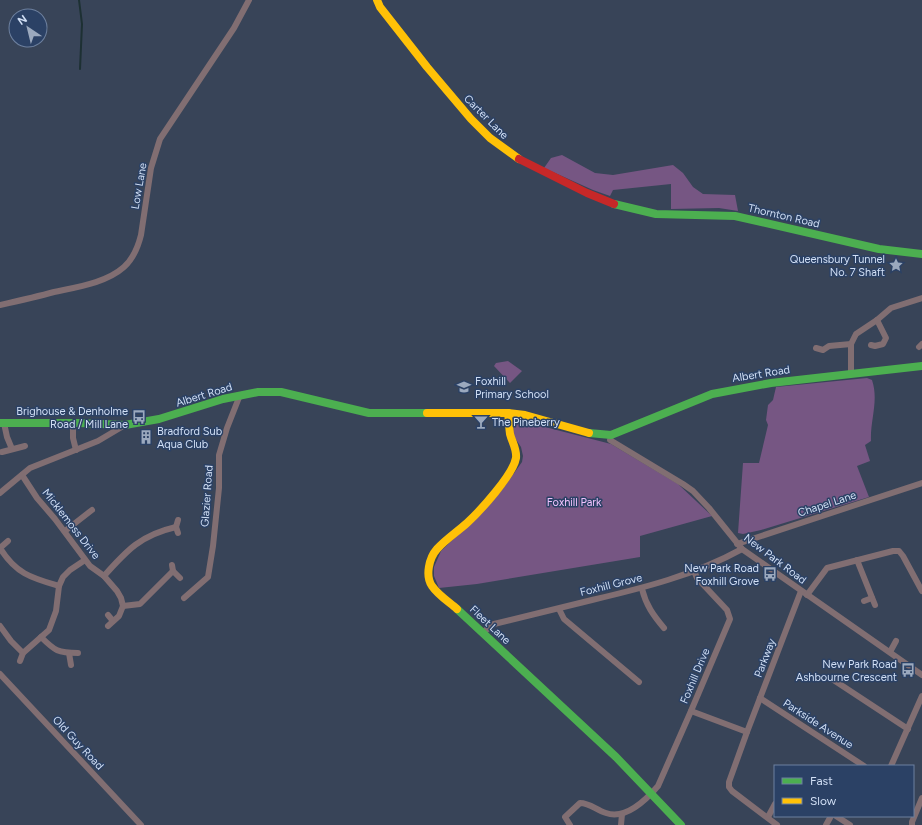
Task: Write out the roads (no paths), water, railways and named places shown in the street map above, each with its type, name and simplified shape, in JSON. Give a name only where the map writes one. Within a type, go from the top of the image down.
[{"type":"street","name":"Low Lane","points":[[0,305],[103,280],[123,268],[133,256],[139,244],[152,168],[160,139],[234,28],[249,0]]},
{"type":"street","name":"Carter Lane","points":[[377,0],[380,7],[450,96],[483,133],[522,161],[582,191],[616,205],[639,211]]},
{"type":"street","name":"Thornton Road","points":[[639,211],[657,214],[735,216],[879,249],[922,254]]},
{"type":"street","points":[[851,373],[851,344],[856,334],[877,320],[891,308],[922,298]]},
{"type":"street","points":[[871,345],[875,346],[883,344],[886,338],[877,320]]},
{"type":"street","points":[[816,348],[823,350],[829,346],[851,344]]},
{"type":"street","name":"Albert Road","points":[[2,423],[125,425],[159,420],[223,399],[258,392],[281,392],[369,413],[508,413],[525,415],[588,433],[611,435],[712,394],[771,383],[922,366]]},
{"type":"street","name":"Glazier Road","points":[[184,598],[208,577],[219,488],[219,455],[227,428],[240,396]]},
{"type":"street","name":"Fleet Lane","points":[[508,413],[510,436],[516,451],[516,458],[513,467],[501,485],[483,506],[436,550],[429,567],[429,577],[432,586],[616,756],[681,825]]},
{"type":"street","points":[[2,423],[12,449]]},
{"type":"street","points":[[73,423],[73,438],[76,450]]},
{"type":"street","points":[[0,493],[30,468],[105,438],[125,425]]},
{"type":"street","name":"New Park Road","points":[[611,435],[610,440],[671,475],[693,491],[709,508],[742,549],[921,673]]},
{"type":"street","points":[[2,452],[25,446]]},
{"type":"street","name":"Micklemoss Drive","points":[[22,476],[37,498],[65,531],[85,560],[90,566],[104,576],[117,591],[123,606]]},
{"type":"street","name":"Chapel Lane","points":[[737,544],[922,483]]},
{"type":"street","points":[[65,531],[92,510]]},
{"type":"street","points":[[104,576],[117,561],[140,540],[162,530],[177,530],[178,520]]},
{"type":"street","points":[[8,541],[0,548],[7,560],[19,571],[31,578],[60,586]]},
{"type":"street","name":"Foxhill Grove","points":[[482,633],[494,624],[642,588],[694,571],[728,557],[742,549]]},
{"type":"street","name":"Parkway","points":[[768,817],[732,791],[729,782],[760,698],[804,593],[827,568],[887,552],[899,551],[922,591]]},
{"type":"street","points":[[20,661],[23,653],[49,630],[63,577],[70,570],[85,560]]},
{"type":"street","points":[[857,560],[875,605]]},
{"type":"street","points":[[108,626],[119,616],[123,606],[140,604],[173,568],[180,578]]},
{"type":"street","name":"Foxhill Drive","points":[[622,814],[635,807],[658,786],[730,619],[727,610],[697,578],[694,571]]},
{"type":"street","points":[[642,588],[645,601],[655,618],[664,628]]},
{"type":"street","points":[[864,601],[872,598]]},
{"type":"street","points":[[559,608],[564,619],[639,682]]},
{"type":"street","points":[[108,615],[113,621]]},
{"type":"street","points":[[0,626],[11,641],[23,653]]},
{"type":"street","points":[[41,637],[52,648],[62,653],[78,653]]},
{"type":"street","points":[[890,652],[896,641]]},
{"type":"street","points":[[69,653],[71,665]]},
{"type":"street","name":"Old Guy Road","points":[[0,674],[141,825]]},
{"type":"street","points":[[832,679],[908,729]]},
{"type":"street","points":[[891,765],[922,696]]},
{"type":"street","name":"Parkside Avenue","points":[[760,698],[861,765]]},
{"type":"street","points":[[691,711],[747,732]]},
{"type":"street","points":[[912,825],[922,798]]},
{"type":"street","points":[[570,825],[563,815],[580,803],[586,803],[606,814],[622,814],[621,825]]},
{"type":"street","points":[[774,806],[768,817],[777,825]]},
{"type":"street","points":[[838,817],[850,825]]},
{"type":"waterway","points":[[79,0],[82,24],[80,69]]},
{"type":"place","name":"Queensbury Tunnel No. 7 Shaft","points":[[896,265]]},
{"type":"place","name":"Foxhill Primary School","points":[[464,387]]},
{"type":"place","name":"Brighouse & Denholme Road / Mill Lane","points":[[139,417]]},
{"type":"place","name":"The Pineberry","points":[[481,422]]},
{"type":"place","name":"Bradford Sub Aqua Club","points":[[146,437]]},
{"type":"place","name":"New Park Road Foxhill Grove","points":[[770,574]]},
{"type":"place","name":"New Park Road Ashbourne Crescent","points":[[908,670]]},
{"type":"park label","name":"Foxhill Park","points":[[574,502]]}]
